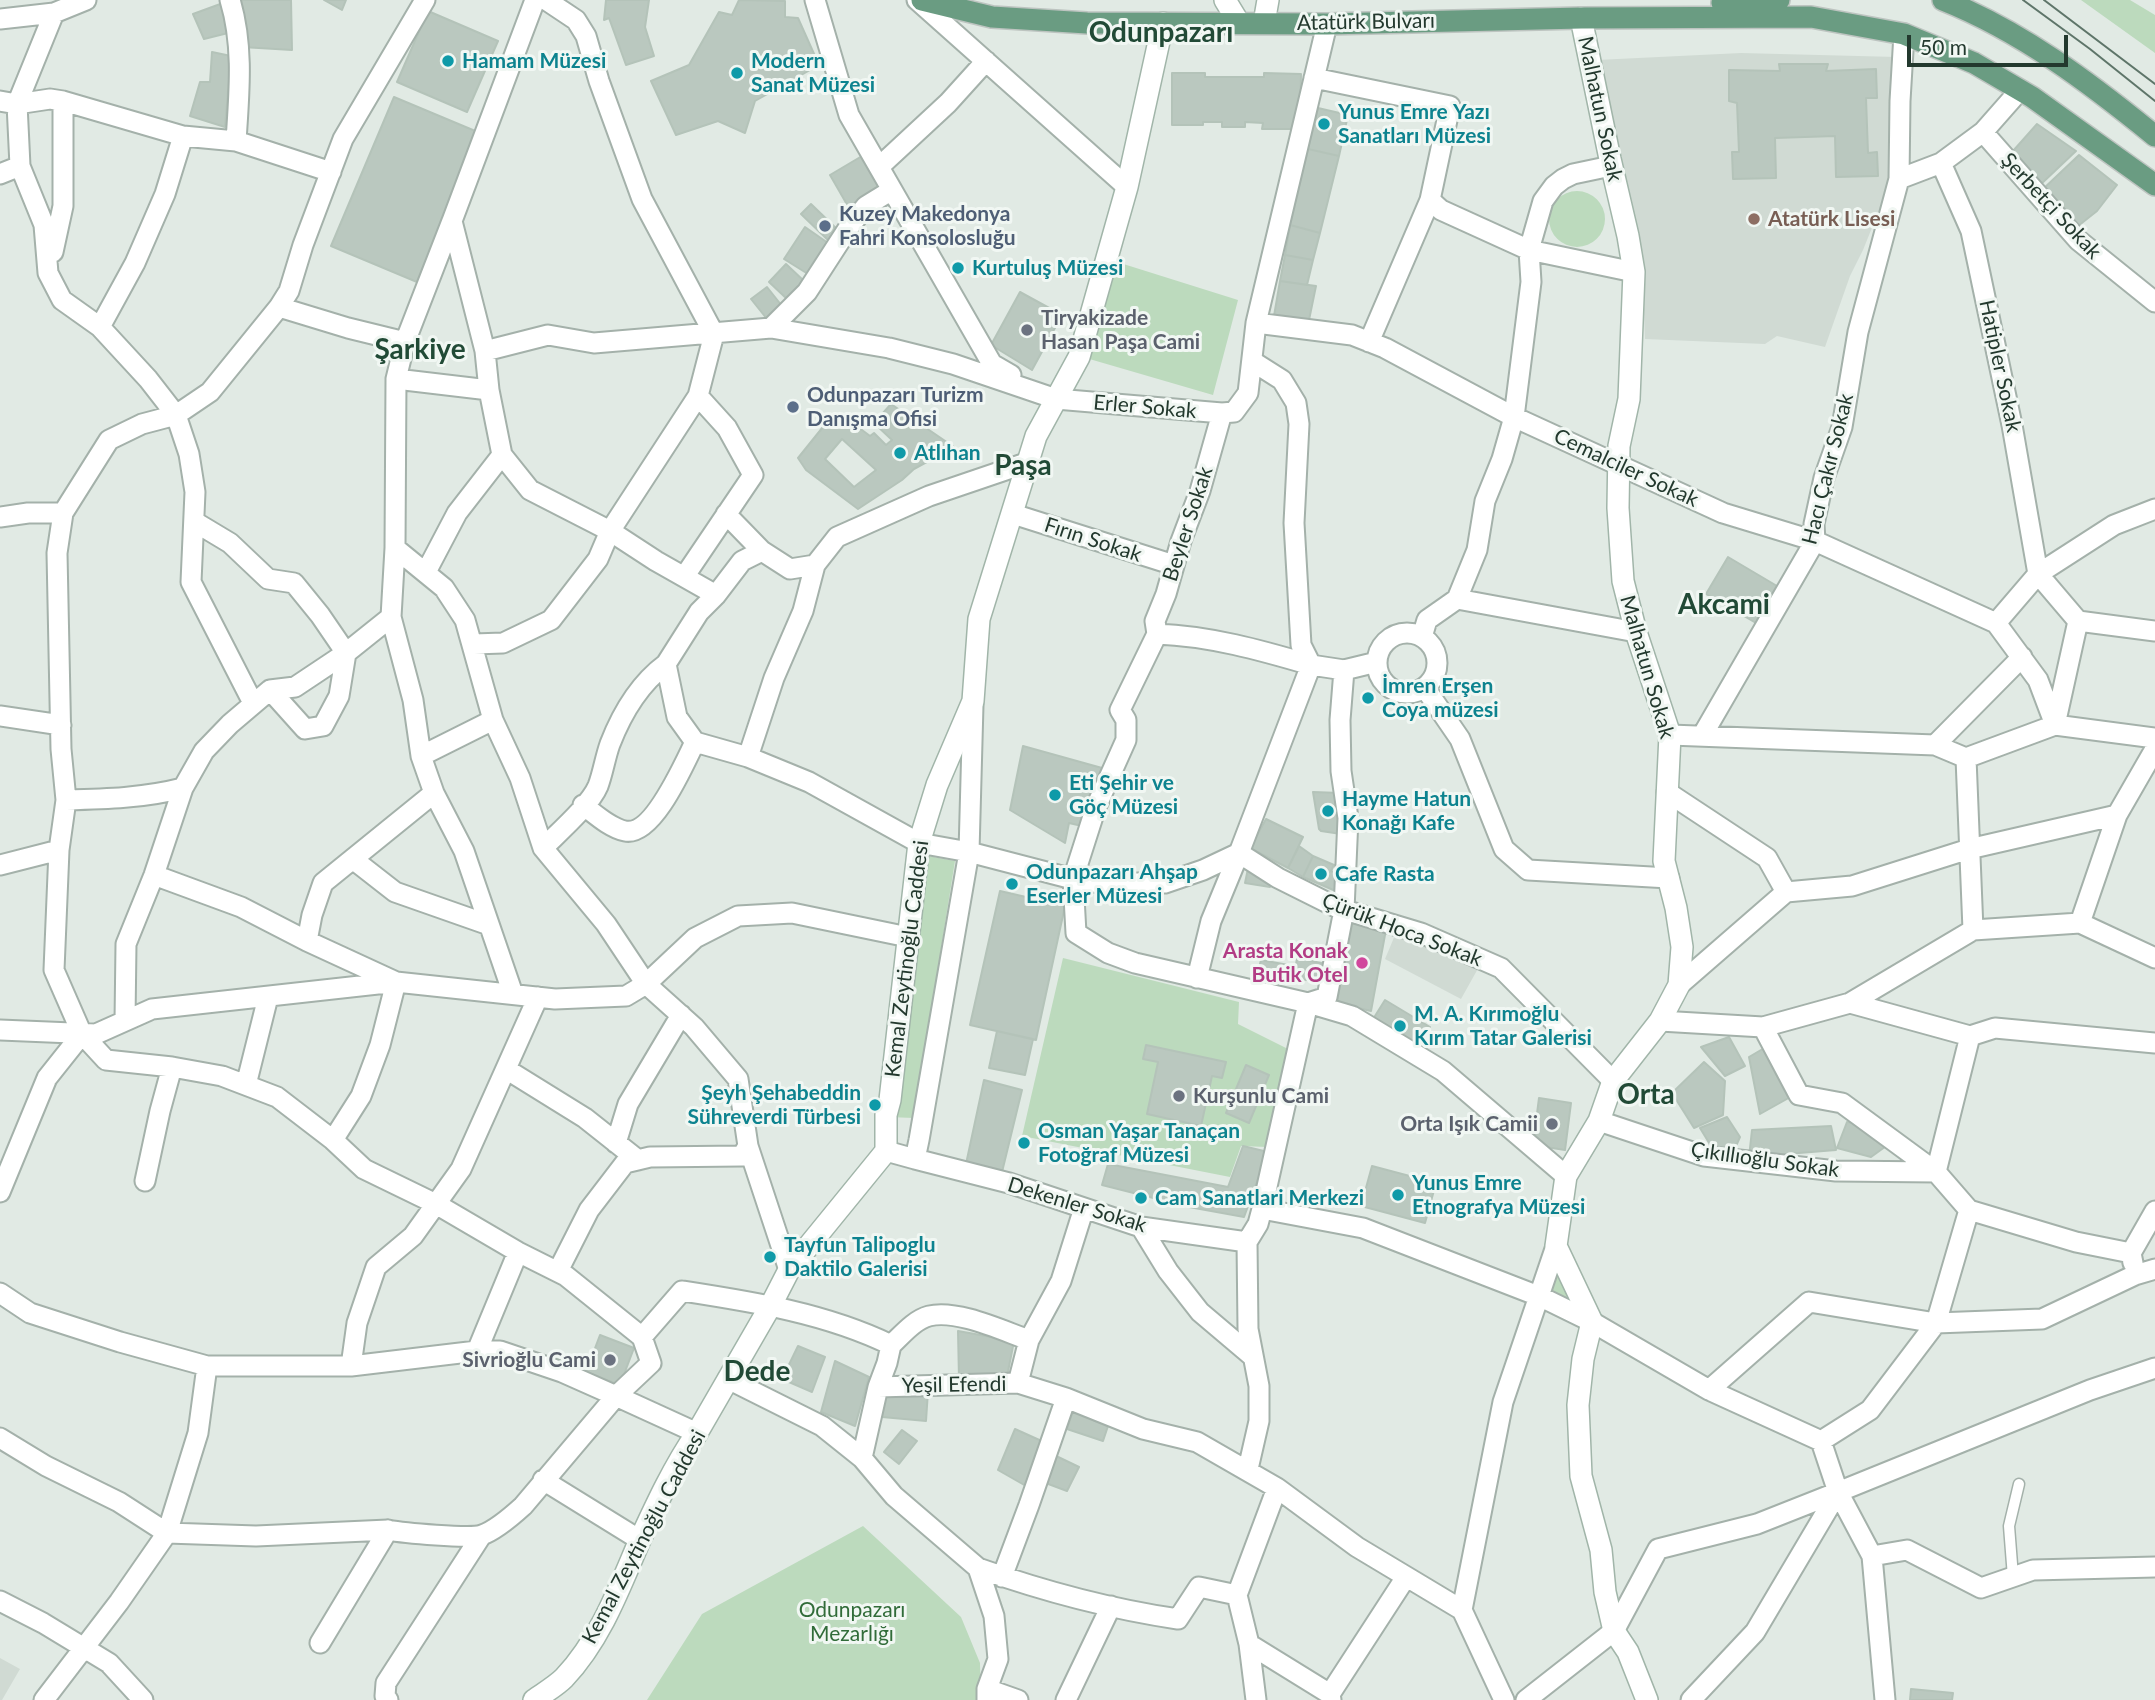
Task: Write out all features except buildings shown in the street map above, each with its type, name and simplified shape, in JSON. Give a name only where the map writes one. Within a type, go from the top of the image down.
[{"type":"main road","name":"Atatürk Bulvarı","points":[[922,0],[992,17],[1087,23],[1326,24],[1658,17],[1809,8],[1905,34],[1974,63],[2020,90],[2155,185]]},
{"type":"main road","points":[[1658,17],[1668,8],[1680,3],[1779,0]]},
{"type":"main road","points":[[1943,0],[1970,10],[2062,64],[2155,136]]},
{"type":"street","points":[[0,19],[54,13],[86,0]]},
{"type":"street","points":[[230,0],[235,16],[240,74],[236,141]]},
{"type":"street","points":[[815,0],[849,115],[992,364],[1056,399]]},
{"type":"street","points":[[917,0],[1128,187]]},
{"type":"street","points":[[1225,0],[1239,23]]},
{"type":"street","points":[[1264,23],[1268,0]]},
{"type":"street","points":[[388,1700],[385,1696],[386,1683],[481,1536],[514,1515],[616,1396],[651,1363],[642,1337],[558,1271],[519,1252],[436,1204],[364,1169],[333,1140],[277,1097],[222,1076],[106,1060],[82,1034],[54,970],[59,850],[66,800],[61,725],[57,553],[63,513],[108,440],[142,424],[176,415],[210,392],[279,307],[289,291],[343,139],[424,1]]},
{"type":"street","points":[[474,644],[503,643],[551,620],[598,559],[610,531],[698,396],[714,334],[642,199],[599,81],[586,36],[576,20],[548,1],[452,221],[405,342],[396,379],[396,548],[391,617],[413,700],[421,757],[433,793],[464,851],[513,994]]},
{"type":"street","points":[[54,13],[8,103],[20,166],[44,225],[48,273],[62,300],[100,327],[148,379],[176,415],[189,454],[195,492],[195,522],[190,556],[191,582],[253,703]]},
{"type":"street","name":"Malhatun Sokak","points":[[1556,1247],[1566,1176],[1599,1121],[1613,1081],[1660,1021],[1679,985],[1682,947],[1664,861],[1671,735],[1636,632],[1623,581],[1618,508],[1619,446],[1629,399],[1634,272],[1629,236],[1611,166],[1581,18]]},
{"type":"street","name":"Kemal Zeytinoğlu Caddesi","points":[[534,1700],[564,1678],[590,1644],[614,1603],[640,1540],[683,1453],[771,1306],[789,1270],[886,1151],[886,1115],[890,1100],[919,843],[937,785],[973,701],[979,620],[1028,462],[1037,436],[1079,357],[1128,187],[1163,23]]},
{"type":"street","name":"Beyler Sokak","points":[[1073,879],[1096,807],[1126,740],[1126,720],[1121,710],[1157,634],[1155,621],[1228,413],[1248,393],[1256,323],[1326,24]]},
{"type":"street","name":"Hacı Çakır Sokak","points":[[1702,736],[1815,541],[1814,524],[1821,490],[1842,427],[1858,332],[1899,180],[1900,101],[1905,34]]},
{"type":"street","points":[[879,167],[948,103],[986,61]]},
{"type":"street","points":[[1314,78],[1450,106],[1430,200],[1368,342]]},
{"type":"street","points":[[1899,180],[1941,163],[1983,132],[2020,90]]},
{"type":"street","points":[[8,103],[50,99],[63,101],[183,136],[236,141],[331,172]]},
{"type":"street","points":[[48,273],[63,206],[63,101]]},
{"type":"street","name":"Şerbetçi Sokak","points":[[1983,132],[2078,240],[2153,306]]},
{"type":"street","points":[[100,327],[135,264],[165,194],[183,136]]},
{"type":"street","name":"Hatipler Sokak","points":[[1941,163],[1971,231],[2012,425],[2038,574]]},
{"type":"street","points":[[0,174],[20,166]]},
{"type":"street","points":[[1422,637],[1427,620],[1457,599],[1477,550],[1485,501],[1502,460],[1514,416],[1531,282],[1530,250],[1543,201],[1554,186],[1573,174],[1611,166]]},
{"type":"street","points":[[771,328],[807,292],[849,227],[866,206],[891,190]]},
{"type":"street","points":[[1430,200],[1441,210],[1530,250],[1634,272]]},
{"type":"street","points":[[452,221],[485,351],[489,390],[502,455],[530,490],[610,531],[716,595]]},
{"type":"street","points":[[279,307],[405,342]]},
{"type":"street","name":"Cemalciler Sokak","points":[[1256,323],[1352,335],[1385,348],[1514,416],[1723,513],[1815,541],[1996,623]]},
{"type":"street","points":[[485,351],[548,335],[594,343],[771,328],[889,348],[953,364],[1056,399]]},
{"type":"street","points":[[1198,978],[1211,921],[1240,853],[1311,665],[1301,645],[1294,523],[1298,424],[1296,403],[1282,380],[1252,361]]},
{"type":"street","points":[[396,379],[489,390]]},
{"type":"street","points":[[684,577],[753,475],[727,428],[698,396]]},
{"type":"street","name":"Erler Sokak","points":[[1056,399],[1228,413]]},
{"type":"street","points":[[426,572],[457,513],[502,455]]},
{"type":"street","points":[[748,757],[774,678],[803,611],[815,565],[836,537],[929,496],[1028,462]]},
{"type":"street","points":[[2055,724],[2038,680],[1996,623],[2038,574],[2114,524],[2155,509]]},
{"type":"street","points":[[0,517],[28,513],[63,513]]},
{"type":"street","name":"Fırın Sokak","points":[[1013,513],[1174,565]]},
{"type":"street","points":[[726,514],[762,551],[790,569],[815,565]]},
{"type":"street","points":[[195,522],[230,543],[268,579],[294,583],[346,653],[339,696],[323,726],[305,729],[270,690]]},
{"type":"street","points":[[396,548],[444,588],[466,621],[493,720],[520,778],[543,848],[606,924],[646,984],[695,1027],[738,1079],[748,1146],[789,1270]]},
{"type":"street","points":[[543,848],[597,789],[610,743],[631,699],[651,676],[666,664],[699,612],[742,562],[762,551]]},
{"type":"street","points":[[2038,574],[2078,621],[2155,631]]},
{"type":"street","points":[[1457,599],[1636,632]]},
{"type":"street","points":[[125,1021],[126,944],[154,875],[183,788],[204,751],[270,690],[295,687],[346,653],[391,617]]},
{"type":"street","points":[[2055,724],[2078,621]]},
{"type":"street","points":[[1157,634],[1188,635],[1254,648],[1311,665],[1344,670],[1377,662]]},
{"type":"street","points":[[1412,634],[1422,637],[1430,644],[1438,663],[1436,673],[1425,688],[1416,692],[1398,692],[1382,680],[1377,662],[1384,644],[1392,637],[1412,634]]},
{"type":"street","points":[[1935,745],[2022,657]]},
{"type":"street","points":[[666,664],[677,717],[695,742],[748,757],[809,782],[919,843],[1100,883],[1166,883],[1240,853]]},
{"type":"street","points":[[1308,1003],[1327,997],[1344,910],[1348,818],[1341,771],[1340,720],[1344,670]]},
{"type":"street","points":[[1425,688],[1460,739],[1504,849],[1528,870],[1668,878]]},
{"type":"street","points":[[915,1159],[969,852],[973,701]]},
{"type":"street","points":[[0,716],[61,725]]},
{"type":"street","points":[[421,757],[493,720]]},
{"type":"street","points":[[1671,735],[1935,745],[1966,758],[2055,724],[2155,738]]},
{"type":"street","points":[[583,805],[602,820],[625,831],[639,830],[656,814],[695,742]]},
{"type":"street","points":[[2080,923],[2117,815],[2155,749]]},
{"type":"street","points":[[1966,758],[1973,930]]},
{"type":"street","points":[[66,800],[157,795],[183,788]]},
{"type":"street","points":[[1667,792],[1767,858],[1786,892]]},
{"type":"street","points":[[307,941],[323,883],[433,793]]},
{"type":"street","points":[[1679,985],[1786,892],[1852,886],[1969,849],[2117,815]]},
{"type":"street","points":[[0,865],[59,850]]},
{"type":"street","name":"Çürük Hoca Sokak","points":[[1240,853],[1279,878],[1344,910],[1421,933],[1501,968],[1613,1081]]},
{"type":"street","points":[[354,860],[395,892],[489,925]]},
{"type":"street","points":[[154,875],[241,907],[396,982]]},
{"type":"street","points":[[1073,879],[1076,933],[1108,953],[1135,963],[1308,1003],[1352,1016],[1443,1072],[1566,1176]]},
{"type":"street","points":[[0,1030],[96,1034],[152,1009],[396,982],[555,999],[626,996],[646,984],[695,938],[738,916],[792,913],[908,937]]},
{"type":"street","points":[[1660,1021],[1763,1027],[1850,1003],[1973,930],[2080,923],[2155,958]]},
{"type":"street","points":[[333,1140],[361,1096],[380,1045],[396,982]]},
{"type":"street","points":[[351,1366],[357,1324],[376,1267],[413,1236],[461,1169],[538,997]]},
{"type":"street","points":[[246,1086],[268,998]]},
{"type":"street","points":[[1248,1469],[1259,1421],[1259,1386],[1248,1329],[1247,1242],[1258,1224],[1262,1209],[1308,1003]]},
{"type":"street","points":[[1850,1003],[1970,1036],[1995,1028],[2155,1043]]},
{"type":"street","points":[[616,1143],[628,1104],[681,1014]]},
{"type":"street","points":[[1763,1027],[1799,1095],[1842,1103],[1936,1172],[1969,1210],[2076,1242],[2131,1253]]},
{"type":"street","points":[[0,1192],[47,1078],[82,1034]]},
{"type":"street","points":[[1936,1172],[1970,1036]]},
{"type":"street","points":[[145,1181],[172,1067]]},
{"type":"street","points":[[506,1069],[584,1118],[638,1160]]},
{"type":"street","name":"Çıkıllıoğlu Sokak","points":[[1599,1121],[1704,1156],[1836,1171],[1936,1172]]},
{"type":"street","points":[[558,1271],[589,1210],[625,1163],[650,1157],[730,1158],[742,1156],[748,1146]]},
{"type":"street","name":"Dekenler Sokak","points":[[886,1151],[1009,1183],[1141,1227],[1247,1242]]},
{"type":"street","points":[[1018,1383],[1029,1340],[1061,1281],[1084,1208]]},
{"type":"street","points":[[1262,1209],[1363,1228],[1541,1297],[1592,1322],[1709,1390],[1821,1441],[1838,1492],[1872,1556],[1885,1700]]},
{"type":"street","points":[[1821,1441],[1870,1410],[1936,1323],[1969,1210]]},
{"type":"street","points":[[2135,1275],[2131,1253],[2155,1212]]},
{"type":"street","points":[[1141,1227],[1168,1270],[1200,1312],[1252,1356]]},
{"type":"street","points":[[1504,1700],[1462,1611],[1503,1402],[1556,1247]]},
{"type":"street","points":[[1556,1247],[1592,1322],[1583,1359],[1578,1405],[1581,1476],[1601,1550],[1605,1592],[1614,1631],[1628,1652],[1647,1700]]},
{"type":"street","points":[[477,1351],[519,1252]]},
{"type":"street","points":[[1709,1390],[1809,1302],[1936,1323],[2042,1319],[2135,1275],[2155,1269]]},
{"type":"street","points":[[642,1337],[682,1291],[771,1306],[825,1319],[891,1345]]},
{"type":"street","points":[[0,1293],[30,1313],[207,1366],[351,1366],[477,1351],[500,1351],[562,1372],[697,1433]]},
{"type":"street","points":[[878,1387],[891,1345],[912,1325],[929,1316],[949,1315],[1029,1340]]},
{"type":"street","points":[[44,1700],[119,1602],[167,1533],[198,1433],[207,1366]]},
{"type":"street","points":[[1525,1700],[1614,1631],[1658,1549],[1757,1524],[2090,1390],[2155,1368]]},
{"type":"street","points":[[728,1379],[822,1426],[862,1458],[894,1496],[978,1568],[1111,1606],[1178,1619],[1199,1587],[1237,1595]]},
{"type":"street","name":"Yeşil Efendi","points":[[862,1458],[878,1387],[1018,1383],[1066,1398],[1143,1429],[1197,1442],[1248,1469],[1357,1548],[1462,1611]]},
{"type":"street","points":[[1002,1577],[1066,1398]]},
{"type":"street","points":[[0,1438],[46,1466],[119,1502],[167,1533],[256,1536],[388,1530],[481,1536]]},
{"type":"street","points":[[542,1480],[640,1540]]},
{"type":"street","points":[[1256,1700],[1249,1644],[1237,1595],[1277,1488]]},
{"type":"street","points":[[1691,1700],[1755,1632],[1838,1492]]},
{"type":"street","points":[[320,1643],[388,1530]]},
{"type":"street","points":[[1872,1556],[1907,1550],[1981,1588],[2033,1570],[2155,1567]]},
{"type":"street","points":[[978,1568],[994,1616],[998,1659],[987,1694],[1018,1700]]},
{"type":"street","points":[[1249,1644],[1330,1697],[1406,1577]]},
{"type":"street","points":[[0,1601],[43,1623],[109,1663],[143,1700]]},
{"type":"street","points":[[1066,1700],[1111,1606]]},
{"type":"lane","points":[[2013,1577],[2009,1526],[2019,1484]]},
{"type":"shaded area","name":"Atatürk Lisesi","points":[[1741,53],[1897,57],[1888,188],[1850,276],[1825,347],[1777,336],[1765,344],[1645,339],[1642,265],[1597,60]]},
{"type":"shaded area","points":[[1398,928],[1480,965],[1461,999],[1385,959]]},
{"type":"shaded area","points":[[0,1658],[20,1669],[2,1700],[0,1700]]},
{"type":"green space","points":[[2081,0],[2130,0],[2155,15],[2155,53]]},
{"type":"green space","points":[[1572,191],[1582,191],[1597,199],[1603,208],[1603,230],[1597,239],[1582,247],[1572,247],[1554,235],[1549,224],[1549,214],[1561,196]]},
{"type":"green space","points":[[1117,262],[1238,300],[1213,395],[1086,358]]},
{"type":"green space","points":[[923,855],[955,861],[914,1118],[888,1117]]},
{"type":"green space","points":[[1063,958],[1239,1002],[1238,1024],[1290,1050],[1267,1147],[1241,1146],[1230,1177],[1022,1136]]},
{"type":"green space","points":[[1555,1267],[1578,1308],[1547,1295]]},
{"type":"green space","name":"Odunpazarı Mezarlığı","points":[[863,1526],[961,1617],[980,1663],[981,1700],[647,1700],[702,1614]]},
{"type":"tram line","points":[[2023,0],[2155,101]]},
{"type":"tram line","points":[[2044,0],[2155,84]]},
{"type":"place","name":"Hamam Müzesi","points":[[448,61]]},
{"type":"place","name":"Modern Sanat Müzesi","points":[[737,73]]},
{"type":"place","name":"Yunus Emre Yazı Sanatları Müzesi","points":[[1324,124]]},
{"type":"place","name":"Atatürk Lisesi","points":[[1754,219]]},
{"type":"place","name":"Kuzey Makedonya Fahri Konsolosluğu","points":[[825,226]]},
{"type":"place","name":"Kurtuluş Müzesi","points":[[958,268]]},
{"type":"place","name":"Tiryakizade Hasan Paşa Cami","points":[[1027,330]]},
{"type":"place","name":"Odunpazarı Turizm Danışma Ofisi","points":[[793,407]]},
{"type":"place","name":"Atlıhan","points":[[900,453]]},
{"type":"place","name":"İmren Erşen Coya müzesi","points":[[1368,698]]},
{"type":"place","name":"Eti Şehir ve Göç Müzesi","points":[[1055,795]]},
{"type":"place","name":"Hayme Hatun Konağı Kafe","points":[[1328,811]]},
{"type":"place","name":"Cafe Rasta","points":[[1321,874]]},
{"type":"place","name":"Odunpazarı Ahşap Eserler Müzesi","points":[[1012,884]]},
{"type":"place","name":"Arasta Konak Butik Otel","points":[[1362,963]]},
{"type":"place","name":"M. A. Kırımoğlu Kırım Tatar Galerisi","points":[[1400,1026]]},
{"type":"place","name":"Kurşunlu Cami","points":[[1179,1096]]},
{"type":"place","name":"Şeyh Şehabeddin Sühreverdi Türbesi","points":[[875,1105]]},
{"type":"place","name":"Orta Işık Camii","points":[[1552,1124]]},
{"type":"place","name":"Osman Yaşar Tanaçan Fotoğraf Müzesi","points":[[1024,1143]]},
{"type":"place","name":"Yunus Emre Etnografya Müzesi","points":[[1398,1195]]},
{"type":"place","name":"Cam Sanatlari Merkezi","points":[[1141,1198]]},
{"type":"place","name":"Tayfun Talipoglu Daktilo Galerisi","points":[[770,1257]]},
{"type":"place","name":"Sivrioğlu Cami","points":[[610,1360]]},
{"type":"district","name":"Odunpazarı","points":[[1161,33]]},
{"type":"district","name":"Şarkiye","points":[[420,350]]},
{"type":"district","name":"Paşa","points":[[1023,466]]},
{"type":"district","name":"Akcami","points":[[1724,605]]},
{"type":"district","name":"Orta","points":[[1646,1095]]},
{"type":"district","name":"Dede","points":[[757,1372]]}]
